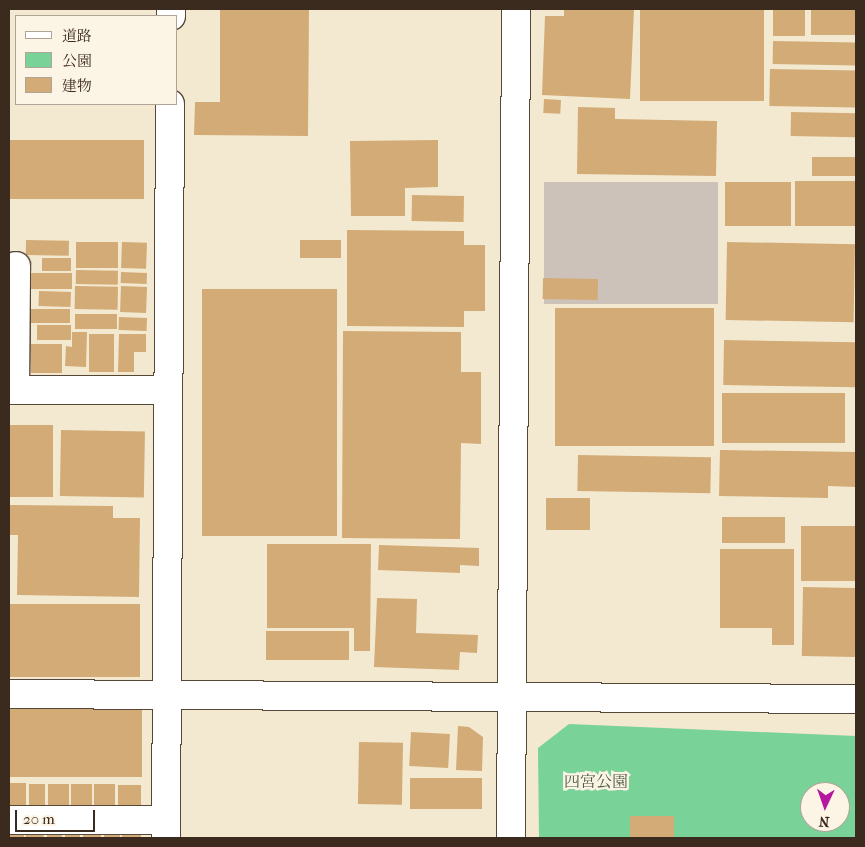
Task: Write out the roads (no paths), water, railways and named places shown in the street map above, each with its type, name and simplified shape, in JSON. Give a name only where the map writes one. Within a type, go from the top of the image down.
[{"type":"street","points":[[511,838],[516,9]]},
{"type":"street","points":[[9,820],[166,829],[170,105]]},
{"type":"street","points":[[16,266],[12,390],[168,390]]},
{"type":"street","points":[[9,694],[856,698]]},
{"type":"park label","name":"四宮公園","points":[[596,782]]}]
